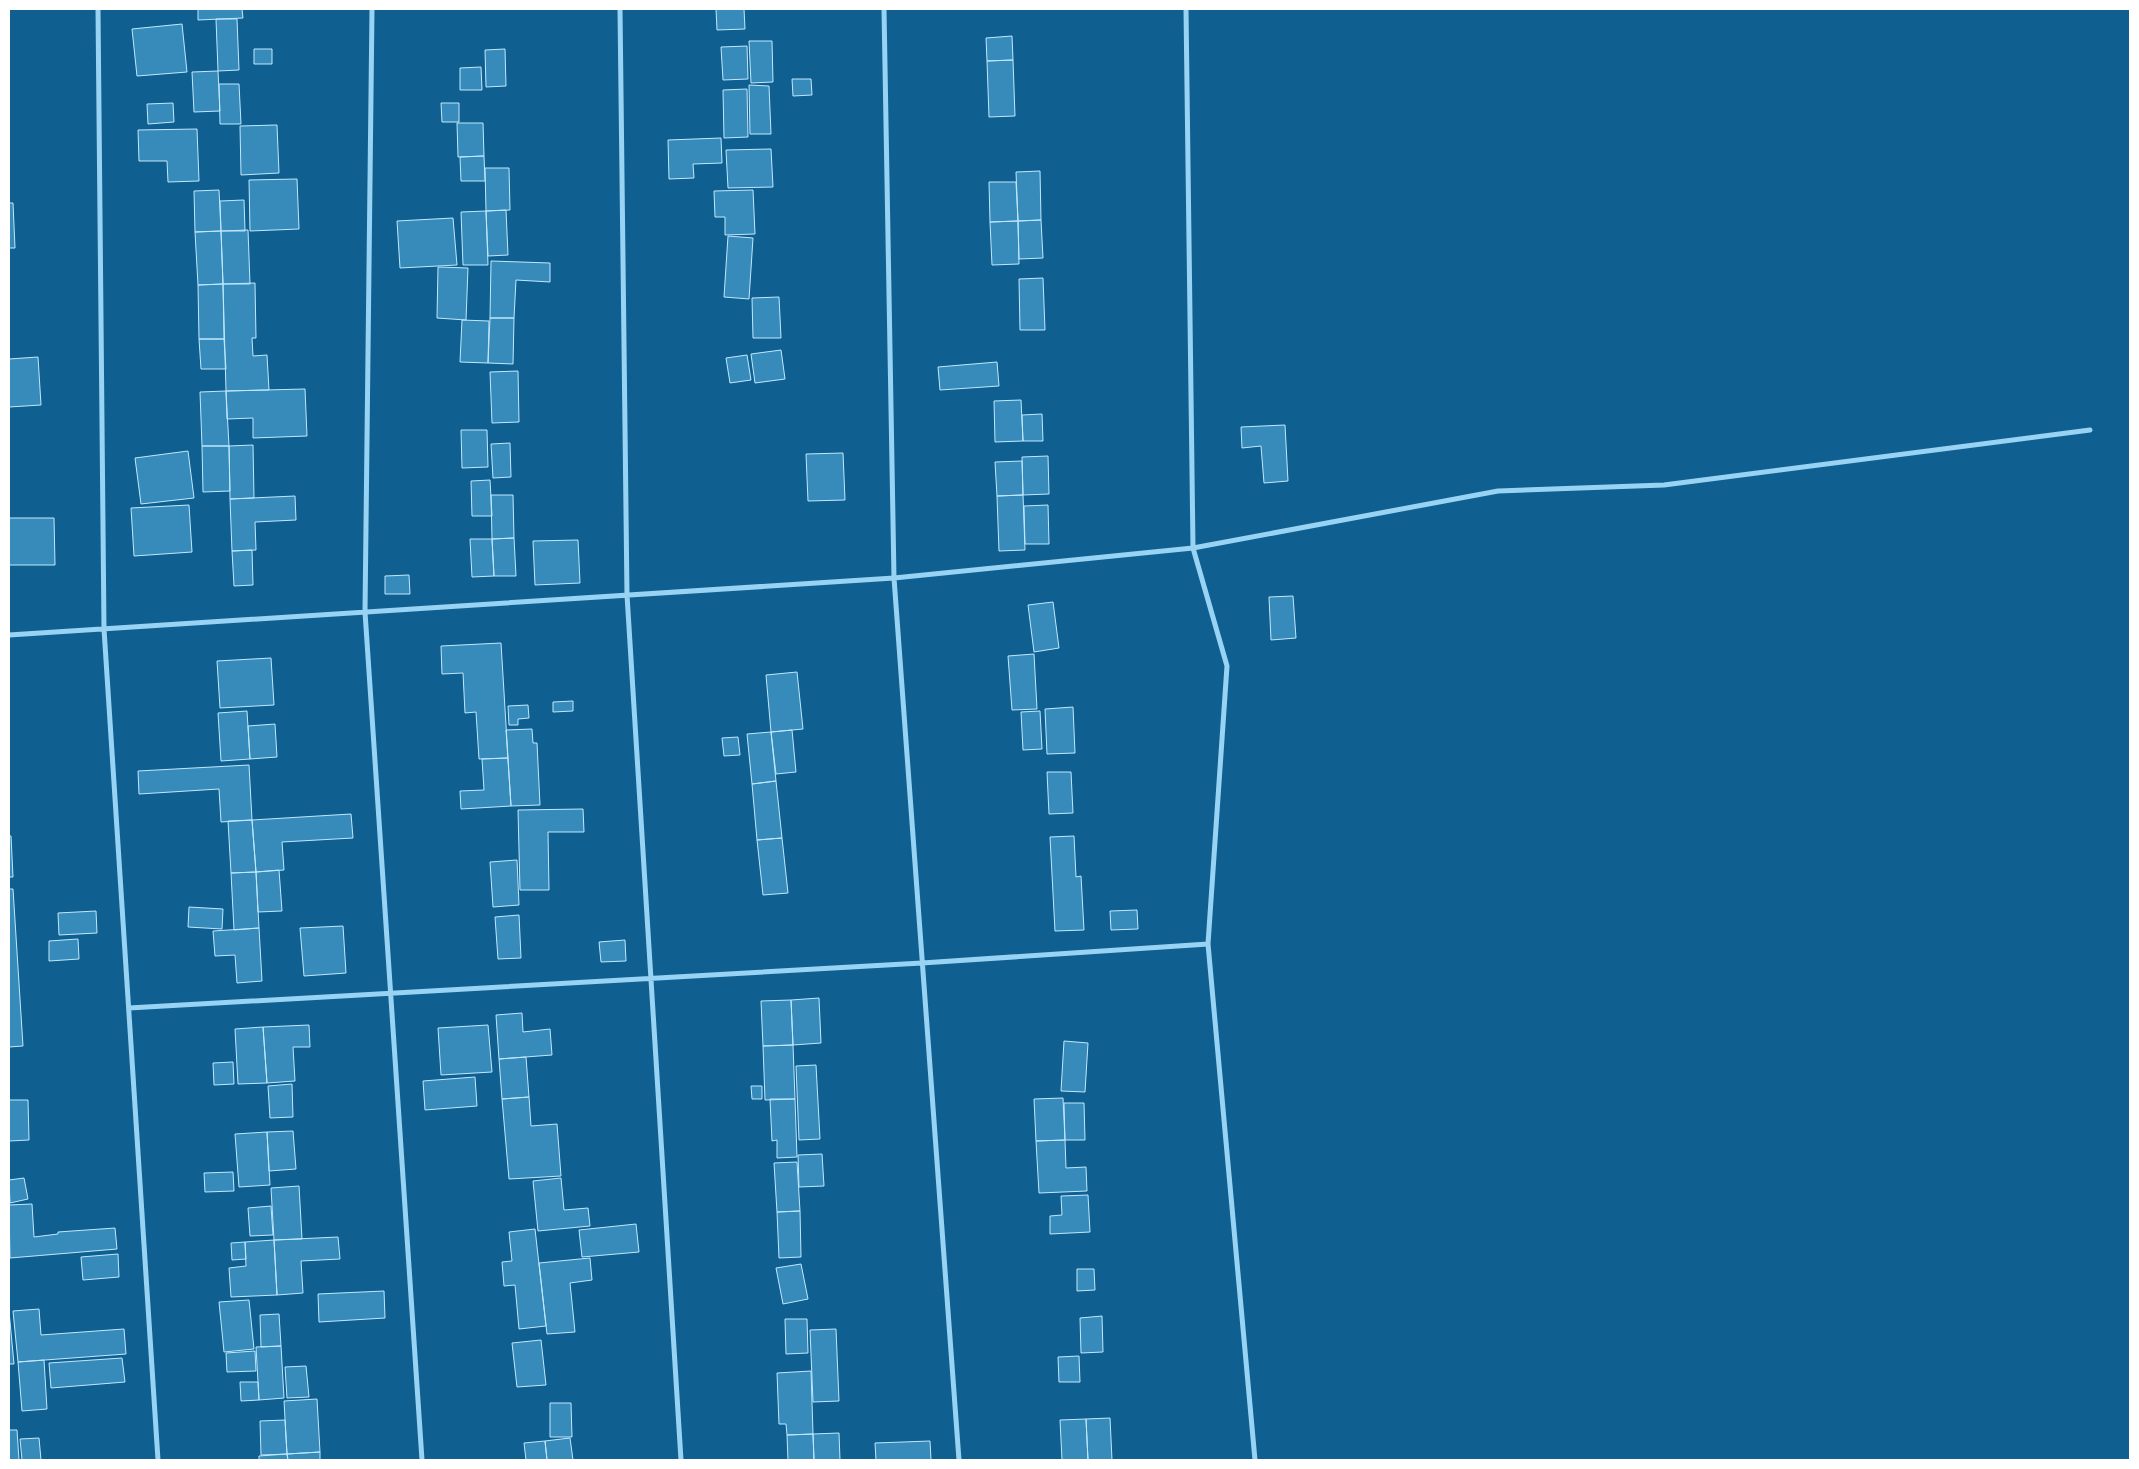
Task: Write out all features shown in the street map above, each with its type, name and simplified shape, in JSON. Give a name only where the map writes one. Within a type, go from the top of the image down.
[{"type":"street","points":[[98,9],[104,629],[158,1460]]},
{"type":"street","points":[[372,9],[364,612],[422,1460]]},
{"type":"street","points":[[620,9],[626,595],[681,1460]]},
{"type":"street","points":[[884,9],[894,578],[958,1460]]},
{"type":"street","points":[[1186,9],[1193,548],[1227,666],[1208,944],[1255,1460]]},
{"type":"street","points":[[9,635],[894,578],[1193,548],[1498,491],[1664,485],[2090,430]]},
{"type":"street","points":[[129,1008],[922,963],[1208,944]]},
{"type":"building","points":[[198,9],[242,9],[243,18],[198,20]]},
{"type":"building","points":[[716,9],[744,9],[745,29],[717,30]]},
{"type":"building","points":[[216,19],[237,19],[239,70],[218,71]]},
{"type":"building","points":[[182,24],[187,72],[137,76],[132,29]]},
{"type":"building","points":[[1012,36],[1013,60],[987,61],[986,38]]},
{"type":"building","points":[[749,41],[772,41],[773,82],[751,83]]},
{"type":"building","points":[[747,46],[748,79],[723,80],[721,47]]},
{"type":"building","points":[[254,49],[272,49],[272,64],[254,64]]},
{"type":"building","points":[[505,49],[506,86],[486,87],[485,50]]},
{"type":"building","points":[[1013,60],[1015,116],[989,117],[987,61]]},
{"type":"building","points":[[481,67],[482,90],[460,90],[460,68]]},
{"type":"building","points":[[218,71],[220,111],[194,112],[192,72]]},
{"type":"building","points":[[792,79],[811,79],[812,95],[793,96]]},
{"type":"building","points":[[219,84],[239,84],[241,124],[220,124]]},
{"type":"building","points":[[749,85],[769,86],[771,134],[750,134]]},
{"type":"building","points":[[747,89],[748,137],[724,138],[723,90]]},
{"type":"building","points":[[173,103],[174,122],[148,124],[147,104]]},
{"type":"building","points":[[441,103],[459,103],[459,122],[442,122]]},
{"type":"building","points":[[457,123],[483,123],[484,156],[458,157]]},
{"type":"building","points":[[277,125],[279,173],[241,175],[240,126]]},
{"type":"building","points":[[197,129],[199,181],[168,182],[167,161],[139,161],[138,130]]},
{"type":"building","points":[[721,138],[722,163],[693,164],[694,178],[669,179],[668,140]]},
{"type":"building","points":[[771,149],[773,187],[728,188],[726,150]]},
{"type":"building","points":[[484,156],[485,181],[461,181],[460,157]]},
{"type":"building","points":[[485,168],[509,168],[510,210],[486,211]]},
{"type":"building","points":[[1040,171],[1041,220],[1018,221],[1016,172]]},
{"type":"building","points":[[297,179],[299,229],[250,231],[249,180]]},
{"type":"building","points":[[989,182],[1016,182],[1018,221],[990,222]]},
{"type":"building","points":[[219,190],[221,231],[195,232],[194,191]]},
{"type":"building","points":[[753,190],[755,234],[725,235],[725,217],[715,217],[714,191]]},
{"type":"building","points":[[244,200],[245,231],[221,231],[220,201]]},
{"type":"building","points":[[9,203],[13,203],[15,248],[9,248]]},
{"type":"building","points":[[506,210],[508,255],[488,256],[486,211]]},
{"type":"building","points":[[486,211],[488,265],[463,265],[461,212]]},
{"type":"building","points":[[453,218],[457,265],[400,268],[397,221]]},
{"type":"building","points":[[1041,220],[1043,258],[1019,259],[1018,221]]},
{"type":"building","points":[[1018,221],[1019,264],[992,265],[990,222]]},
{"type":"building","points":[[248,230],[250,284],[223,284],[221,231]]},
{"type":"building","points":[[221,231],[223,284],[198,285],[195,232]]},
{"type":"building","points":[[728,236],[753,238],[749,299],[724,297]]},
{"type":"building","points":[[491,261],[550,263],[550,282],[516,280],[514,318],[490,318]]},
{"type":"building","points":[[438,267],[468,268],[466,320],[437,318]]},
{"type":"building","points":[[1043,278],[1045,330],[1020,330],[1019,279]]},
{"type":"building","points":[[255,283],[256,338],[252,338],[253,356],[267,355],[269,390],[226,391],[223,284]]},
{"type":"building","points":[[223,284],[224,339],[199,339],[198,285]]},
{"type":"building","points":[[779,297],[781,338],[753,338],[752,298]]},
{"type":"building","points":[[490,318],[514,318],[513,364],[488,363]]},
{"type":"building","points":[[462,320],[489,321],[488,363],[460,362]]},
{"type":"building","points":[[199,339],[224,339],[226,369],[201,369]]},
{"type":"building","points":[[781,350],[785,379],[755,383],[751,354]]},
{"type":"building","points":[[747,355],[751,380],[730,383],[726,358]]},
{"type":"building","points":[[38,357],[41,405],[9,407],[9,359]]},
{"type":"building","points":[[997,362],[999,386],[940,390],[938,367]]},
{"type":"building","points":[[518,371],[519,422],[492,423],[490,372]]},
{"type":"building","points":[[305,389],[307,436],[253,438],[253,418],[227,419],[226,391]]},
{"type":"building","points":[[226,391],[229,446],[202,446],[200,392]]},
{"type":"building","points":[[1021,400],[1023,441],[995,442],[994,401]]},
{"type":"building","points":[[1042,414],[1043,441],[1023,441],[1022,415]]},
{"type":"building","points":[[1285,425],[1288,481],[1264,483],[1261,446],[1242,448],[1241,427]]},
{"type":"building","points":[[461,430],[487,430],[488,467],[462,468]]},
{"type":"building","points":[[510,443],[511,477],[493,478],[491,444]]},
{"type":"building","points":[[253,445],[254,498],[230,499],[229,446]]},
{"type":"building","points":[[202,446],[229,446],[230,491],[203,492]]},
{"type":"building","points":[[188,451],[194,498],[141,504],[135,458]]},
{"type":"building","points":[[843,453],[845,500],[808,501],[806,454]]},
{"type":"building","points":[[1048,456],[1049,494],[1023,495],[1022,457]]},
{"type":"building","points":[[1022,461],[1023,495],[997,496],[995,462]]},
{"type":"building","points":[[490,480],[492,516],[472,516],[471,481]]},
{"type":"building","points":[[491,495],[513,495],[514,538],[492,539]]},
{"type":"building","points":[[1023,495],[1025,550],[999,551],[997,496]]},
{"type":"building","points":[[295,496],[296,520],[255,522],[256,550],[232,551],[230,499]]},
{"type":"building","points":[[189,505],[192,552],[134,556],[131,508]]},
{"type":"building","points":[[1048,505],[1049,544],[1025,544],[1024,506]]},
{"type":"building","points":[[9,518],[54,518],[55,565],[9,565]]},
{"type":"building","points":[[514,538],[516,576],[494,576],[492,539]]},
{"type":"building","points":[[470,539],[492,539],[494,576],[472,577]]},
{"type":"building","points":[[578,540],[580,583],[535,585],[533,541]]},
{"type":"building","points":[[252,550],[253,585],[234,586],[232,551]]},
{"type":"building","points":[[409,575],[410,594],[385,594],[385,576]]},
{"type":"building","points":[[1293,596],[1296,638],[1271,640],[1269,597]]},
{"type":"building","points":[[1053,602],[1059,648],[1034,652],[1028,605]]},
{"type":"building","points":[[501,643],[508,758],[479,759],[476,712],[465,713],[463,673],[442,674],[441,646]]},
{"type":"building","points":[[1034,654],[1037,709],[1012,710],[1008,656]]},
{"type":"building","points":[[271,658],[274,705],[220,708],[217,661]]},
{"type":"building","points":[[797,672],[803,729],[771,732],[766,675]]},
{"type":"building","points":[[573,701],[573,711],[553,712],[553,702]]},
{"type":"building","points":[[528,705],[529,718],[518,719],[518,725],[509,725],[508,706]]},
{"type":"building","points":[[1073,707],[1075,753],[1047,754],[1045,709]]},
{"type":"building","points":[[247,711],[250,759],[221,761],[218,713]]},
{"type":"building","points":[[1040,711],[1042,749],[1023,750],[1021,712]]},
{"type":"building","points":[[275,724],[277,757],[250,759],[248,726]]},
{"type":"building","points":[[532,729],[533,743],[537,743],[540,805],[511,806],[506,730]]},
{"type":"building","points":[[792,730],[796,772],[776,774],[771,732]]},
{"type":"building","points":[[771,732],[776,781],[752,784],[747,734]]},
{"type":"building","points":[[738,737],[740,755],[724,756],[722,738]]},
{"type":"building","points":[[508,758],[511,806],[461,809],[460,791],[484,790],[482,759]]},
{"type":"building","points":[[249,765],[252,820],[221,822],[219,789],[139,794],[138,771]]},
{"type":"building","points":[[1047,772],[1071,772],[1073,813],[1049,814]]},
{"type":"building","points":[[776,781],[782,838],[757,840],[752,784]]},
{"type":"building","points":[[583,809],[584,832],[548,832],[549,890],[520,890],[518,810]]},
{"type":"building","points":[[351,814],[353,838],[282,842],[284,870],[256,872],[252,820]]},
{"type":"building","points":[[252,820],[256,872],[231,873],[228,821]]},
{"type":"building","points":[[9,836],[11,836],[13,877],[9,877]]},
{"type":"building","points":[[1074,836],[1076,877],[1081,876],[1084,930],[1055,931],[1050,837]]},
{"type":"building","points":[[782,838],[788,893],[763,895],[757,840]]},
{"type":"building","points":[[517,860],[519,905],[493,907],[490,862]]},
{"type":"building","points":[[279,870],[282,911],[258,912],[256,872]]},
{"type":"building","points":[[256,872],[259,928],[234,930],[231,873]]},
{"type":"building","points":[[9,889],[13,889],[23,1046],[9,1047]]},
{"type":"building","points":[[189,907],[223,909],[222,929],[188,927]]},
{"type":"building","points":[[1137,910],[1138,929],[1111,930],[1110,911]]},
{"type":"building","points":[[96,911],[97,933],[59,935],[58,913]]},
{"type":"building","points":[[519,915],[521,958],[498,959],[495,917]]},
{"type":"building","points":[[343,926],[346,973],[304,976],[300,928]]},
{"type":"building","points":[[259,928],[262,981],[237,983],[235,955],[215,956],[213,931]]},
{"type":"building","points":[[78,939],[79,959],[49,961],[49,941]]},
{"type":"building","points":[[625,940],[626,961],[601,962],[599,942]]},
{"type":"building","points":[[819,998],[821,1043],[793,1045],[791,1000]]},
{"type":"building","points":[[791,1000],[793,1045],[763,1046],[761,1001]]},
{"type":"building","points":[[522,1013],[523,1032],[550,1029],[552,1055],[499,1059],[496,1015]]},
{"type":"building","points":[[309,1025],[310,1047],[293,1047],[295,1081],[267,1083],[263,1027]]},
{"type":"building","points":[[488,1025],[492,1072],[441,1075],[438,1028]]},
{"type":"building","points":[[263,1027],[267,1083],[238,1084],[235,1029]]},
{"type":"building","points":[[1064,1041],[1088,1043],[1085,1092],[1061,1091]]},
{"type":"building","points":[[793,1045],[795,1099],[765,1100],[763,1046]]},
{"type":"building","points":[[526,1057],[529,1097],[502,1099],[499,1059]]},
{"type":"building","points":[[233,1062],[234,1084],[214,1085],[213,1063]]},
{"type":"building","points":[[816,1065],[820,1139],[799,1140],[796,1066]]},
{"type":"building","points":[[475,1077],[477,1106],[425,1110],[423,1081]]},
{"type":"building","points":[[292,1084],[293,1117],[270,1118],[268,1086]]},
{"type":"building","points":[[751,1086],[762,1086],[762,1099],[752,1099]]},
{"type":"building","points":[[529,1097],[531,1126],[557,1124],[561,1176],[509,1179],[502,1099]]},
{"type":"building","points":[[1063,1098],[1065,1140],[1036,1141],[1034,1099]]},
{"type":"building","points":[[770,1099],[795,1099],[797,1157],[777,1158],[777,1140],[772,1141]]},
{"type":"building","points":[[9,1100],[28,1100],[29,1140],[9,1141]]},
{"type":"building","points":[[1064,1103],[1084,1103],[1085,1140],[1065,1140]]},
{"type":"building","points":[[293,1131],[296,1169],[269,1171],[267,1132]]},
{"type":"building","points":[[267,1132],[270,1185],[239,1187],[235,1134]]},
{"type":"building","points":[[1065,1140],[1066,1168],[1086,1167],[1087,1191],[1039,1193],[1036,1141]]},
{"type":"building","points":[[822,1154],[824,1186],[799,1187],[798,1155]]},
{"type":"building","points":[[797,1162],[800,1211],[777,1212],[774,1163]]},
{"type":"building","points":[[233,1172],[234,1191],[205,1192],[204,1173]]},
{"type":"building","points":[[24,1178],[28,1199],[10,1203],[9,1180]]},
{"type":"building","points":[[561,1178],[564,1210],[588,1208],[590,1226],[538,1231],[533,1181]]},
{"type":"building","points":[[299,1186],[302,1239],[274,1240],[271,1188]]},
{"type":"building","points":[[1088,1195],[1090,1232],[1050,1234],[1050,1216],[1062,1215],[1061,1196]]},
{"type":"building","points":[[32,1204],[34,1237],[58,1234],[58,1232],[115,1228],[117,1249],[10,1258],[9,1205]]},
{"type":"building","points":[[271,1206],[273,1235],[250,1236],[248,1208]]},
{"type":"building","points":[[800,1211],[801,1257],[779,1258],[777,1212]]},
{"type":"building","points":[[636,1224],[639,1252],[582,1257],[579,1230]]},
{"type":"building","points":[[535,1229],[546,1326],[519,1329],[515,1285],[504,1286],[502,1262],[512,1261],[509,1232]]},
{"type":"building","points":[[338,1237],[340,1259],[301,1261],[303,1293],[277,1295],[274,1240]]},
{"type":"building","points":[[274,1240],[277,1295],[231,1297],[229,1268],[246,1266],[245,1242]]},
{"type":"building","points":[[245,1242],[246,1259],[232,1260],[231,1243]]},
{"type":"building","points":[[118,1254],[119,1277],[83,1280],[81,1257]]},
{"type":"building","points":[[590,1258],[592,1280],[570,1283],[575,1332],[547,1334],[539,1263]]},
{"type":"building","points":[[801,1264],[808,1299],[783,1304],[776,1268]]},
{"type":"building","points":[[1077,1269],[1094,1269],[1095,1290],[1077,1291]]},
{"type":"building","points":[[384,1291],[385,1318],[319,1322],[318,1294]]},
{"type":"building","points":[[249,1300],[254,1349],[224,1352],[219,1302]]},
{"type":"building","points":[[39,1309],[41,1335],[124,1329],[126,1354],[18,1362],[13,1311]]},
{"type":"building","points":[[9,1311],[14,1364],[9,1364]]},
{"type":"building","points":[[279,1314],[281,1346],[261,1347],[260,1315]]},
{"type":"building","points":[[1102,1316],[1103,1352],[1081,1353],[1080,1318]]},
{"type":"building","points":[[785,1319],[807,1319],[808,1353],[786,1354]]},
{"type":"building","points":[[836,1329],[839,1401],[813,1402],[810,1330]]},
{"type":"building","points":[[541,1340],[546,1385],[517,1387],[512,1343]]},
{"type":"building","points":[[281,1346],[284,1398],[259,1400],[256,1347]]},
{"type":"building","points":[[255,1351],[256,1371],[227,1372],[226,1353]]},
{"type":"building","points":[[1079,1356],[1080,1382],[1059,1382],[1058,1357]]},
{"type":"building","points":[[122,1358],[125,1382],[51,1388],[49,1363]]},
{"type":"building","points":[[44,1360],[47,1409],[22,1411],[18,1362]]},
{"type":"building","points":[[306,1366],[309,1397],[287,1398],[285,1367]]},
{"type":"building","points":[[811,1371],[813,1434],[787,1435],[786,1424],[779,1424],[777,1373]]},
{"type":"building","points":[[240,1382],[258,1382],[259,1400],[241,1401]]},
{"type":"building","points":[[317,1399],[320,1452],[287,1454],[284,1401]]},
{"type":"building","points":[[550,1403],[571,1403],[572,1437],[550,1437]]},
{"type":"building","points":[[1110,1418],[1112,1460],[1088,1460],[1086,1419]]},
{"type":"building","points":[[1086,1419],[1088,1460],[1062,1460],[1060,1420]]},
{"type":"building","points":[[285,1420],[287,1454],[261,1455],[260,1421]]},
{"type":"building","points":[[9,1430],[17,1430],[19,1460],[9,1460]]},
{"type":"building","points":[[839,1433],[840,1460],[814,1460],[813,1434]]},
{"type":"building","points":[[813,1434],[814,1460],[788,1460],[787,1435]]},
{"type":"building","points":[[39,1438],[41,1460],[22,1460],[20,1439]]},
{"type":"building","points":[[570,1438],[573,1460],[547,1460],[545,1441]]},
{"type":"building","points":[[545,1441],[547,1460],[526,1460],[524,1443]]},
{"type":"building","points":[[930,1441],[931,1460],[876,1460],[875,1443]]},
{"type":"building","points":[[320,1452],[320,1460],[288,1460],[287,1454]]},
{"type":"building","points":[[287,1454],[288,1460],[259,1460],[259,1456]]}]
